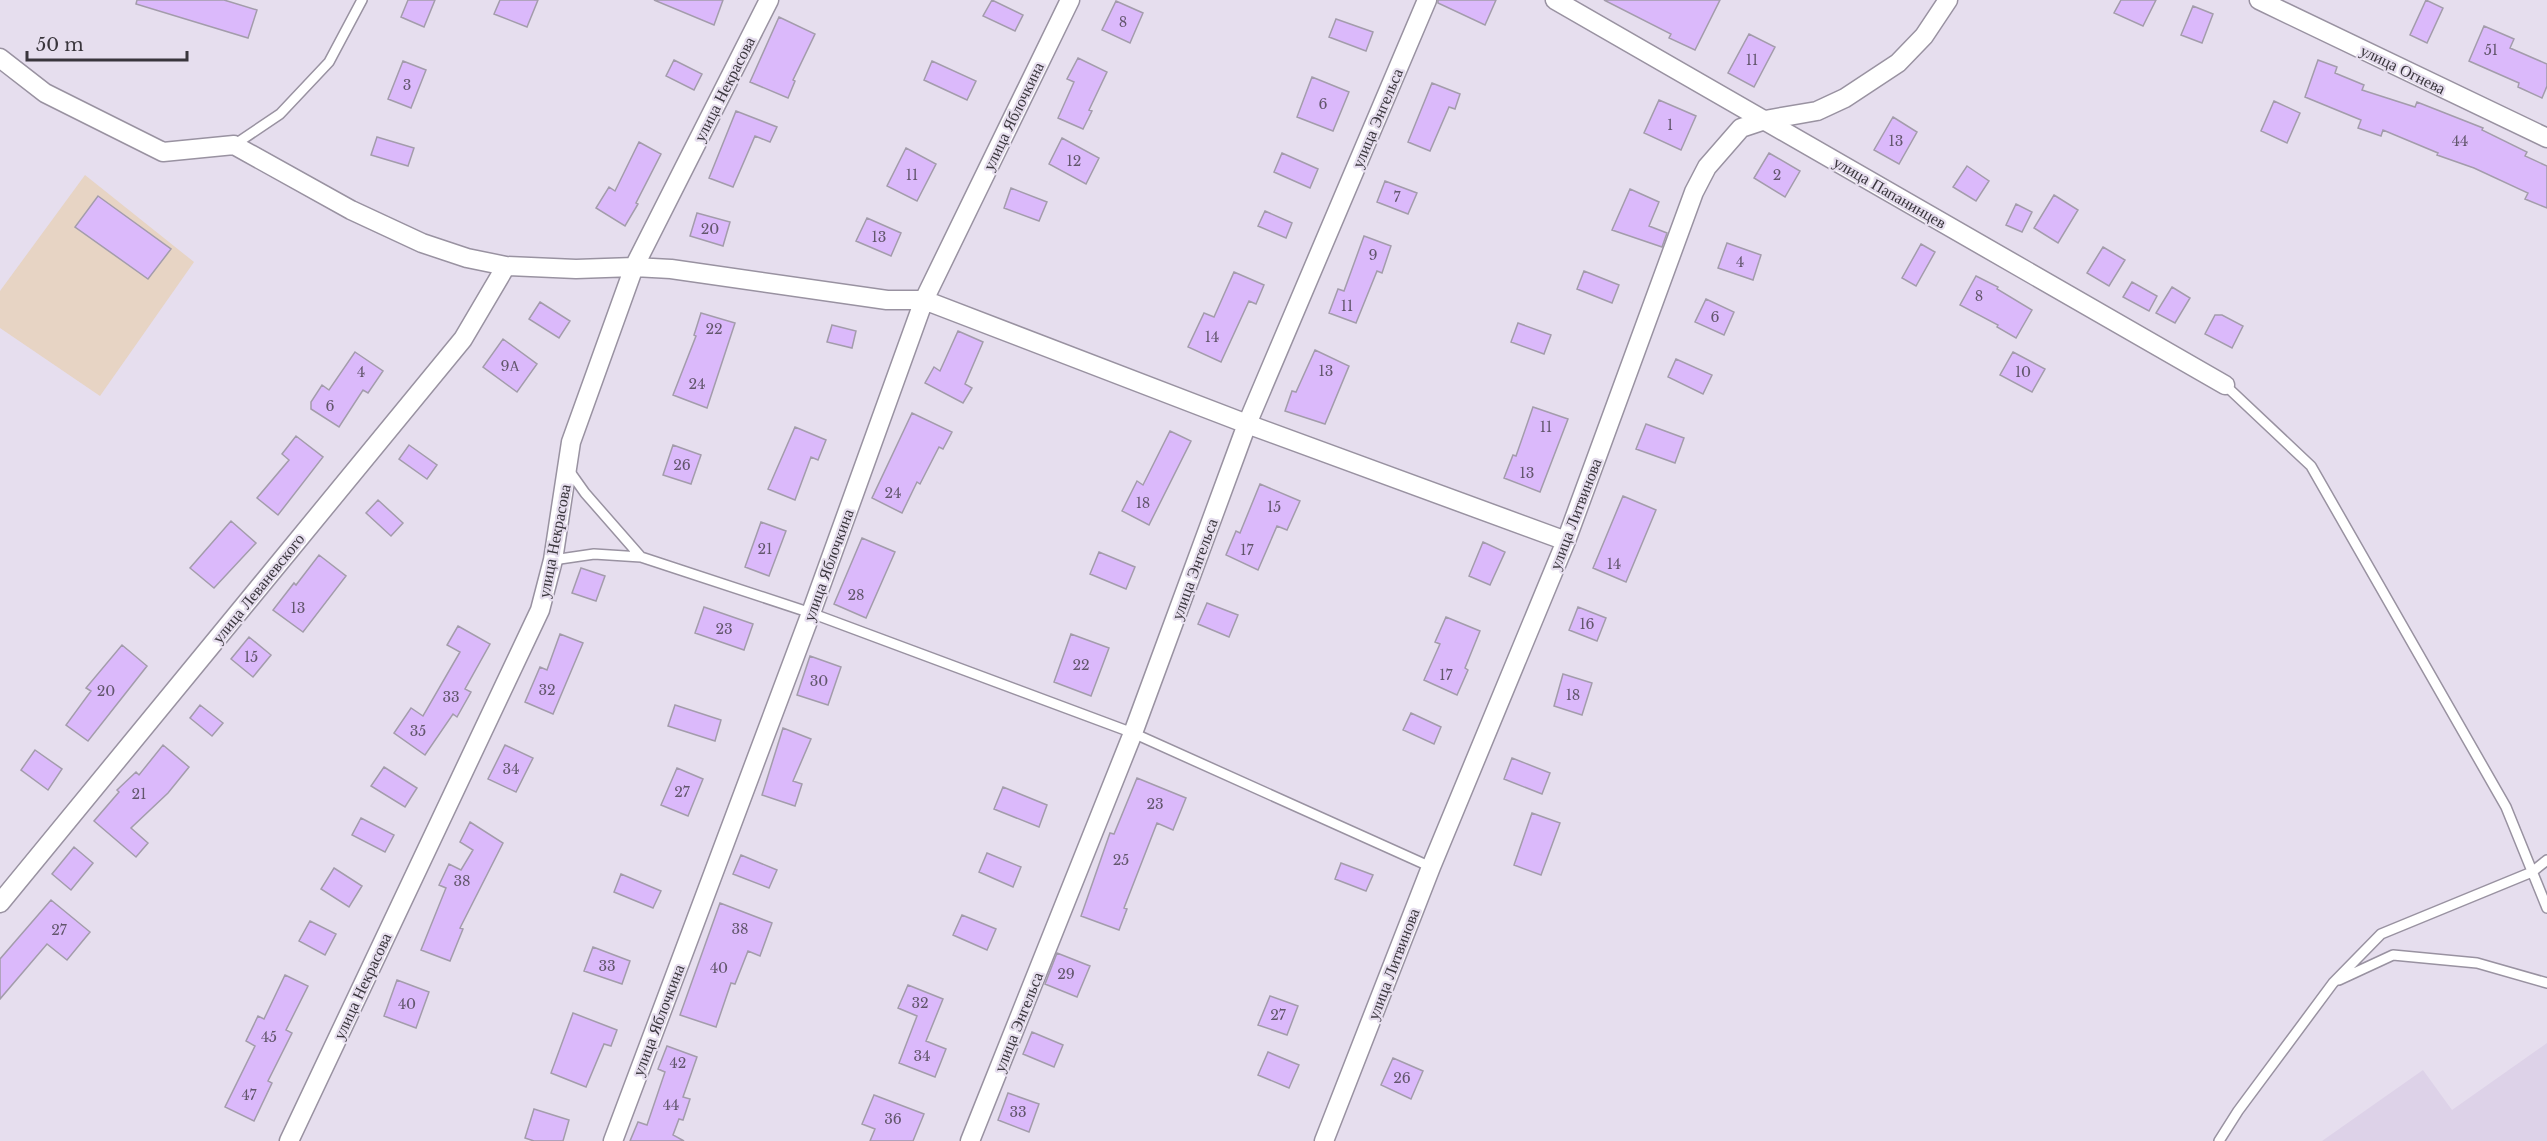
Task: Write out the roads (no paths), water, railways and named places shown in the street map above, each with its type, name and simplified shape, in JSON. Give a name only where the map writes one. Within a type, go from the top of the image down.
[{"type":"street","name":"улица Некрасова","points":[[289,1141],[540,610],[554,560],[571,442],[634,267],[769,0]]},
{"type":"street","name":"улица Яблочкина","points":[[613,1141],[811,613],[924,300],[1070,0]]},
{"type":"street","name":"улица Энгельса","points":[[970,1141],[1133,733],[1247,424],[1427,0]]},
{"type":"street","name":"улица Папанинцев","points":[[1555,0],[2225,385]]},
{"type":"street","name":"улица Литвинова","points":[[1324,1141],[1431,867],[1566,541],[1694,192],[1707,167],[1741,128],[1765,120],[1817,111],[1845,98],[1898,63],[1924,36],[1948,0]]},
{"type":"street","name":"улица Огнева","points":[[2259,0],[2547,138]]},
{"type":"street","points":[[0,58],[45,93],[163,152],[234,145],[351,210],[422,243],[467,258],[506,266],[671,269],[887,300],[924,300],[1247,424],[1566,541]]},
{"type":"street","name":"улица Леваневского","points":[[0,903],[463,339],[506,266]]},
{"type":"lane","points":[[234,145],[280,114],[329,62],[362,0]]},
{"type":"lane","points":[[2225,385],[2311,466],[2506,807],[2547,908]]},
{"type":"lane","points":[[567,468],[585,493],[641,557]]},
{"type":"lane","points":[[554,560],[594,554],[641,557],[811,613],[1133,733],[1431,867]]},
{"type":"lane","points":[[2219,1141],[2238,1111],[2333,983],[2381,934],[2532,872],[2547,860]]},
{"type":"lane","points":[[2333,983],[2392,955],[2477,963],[2547,983]]}]
